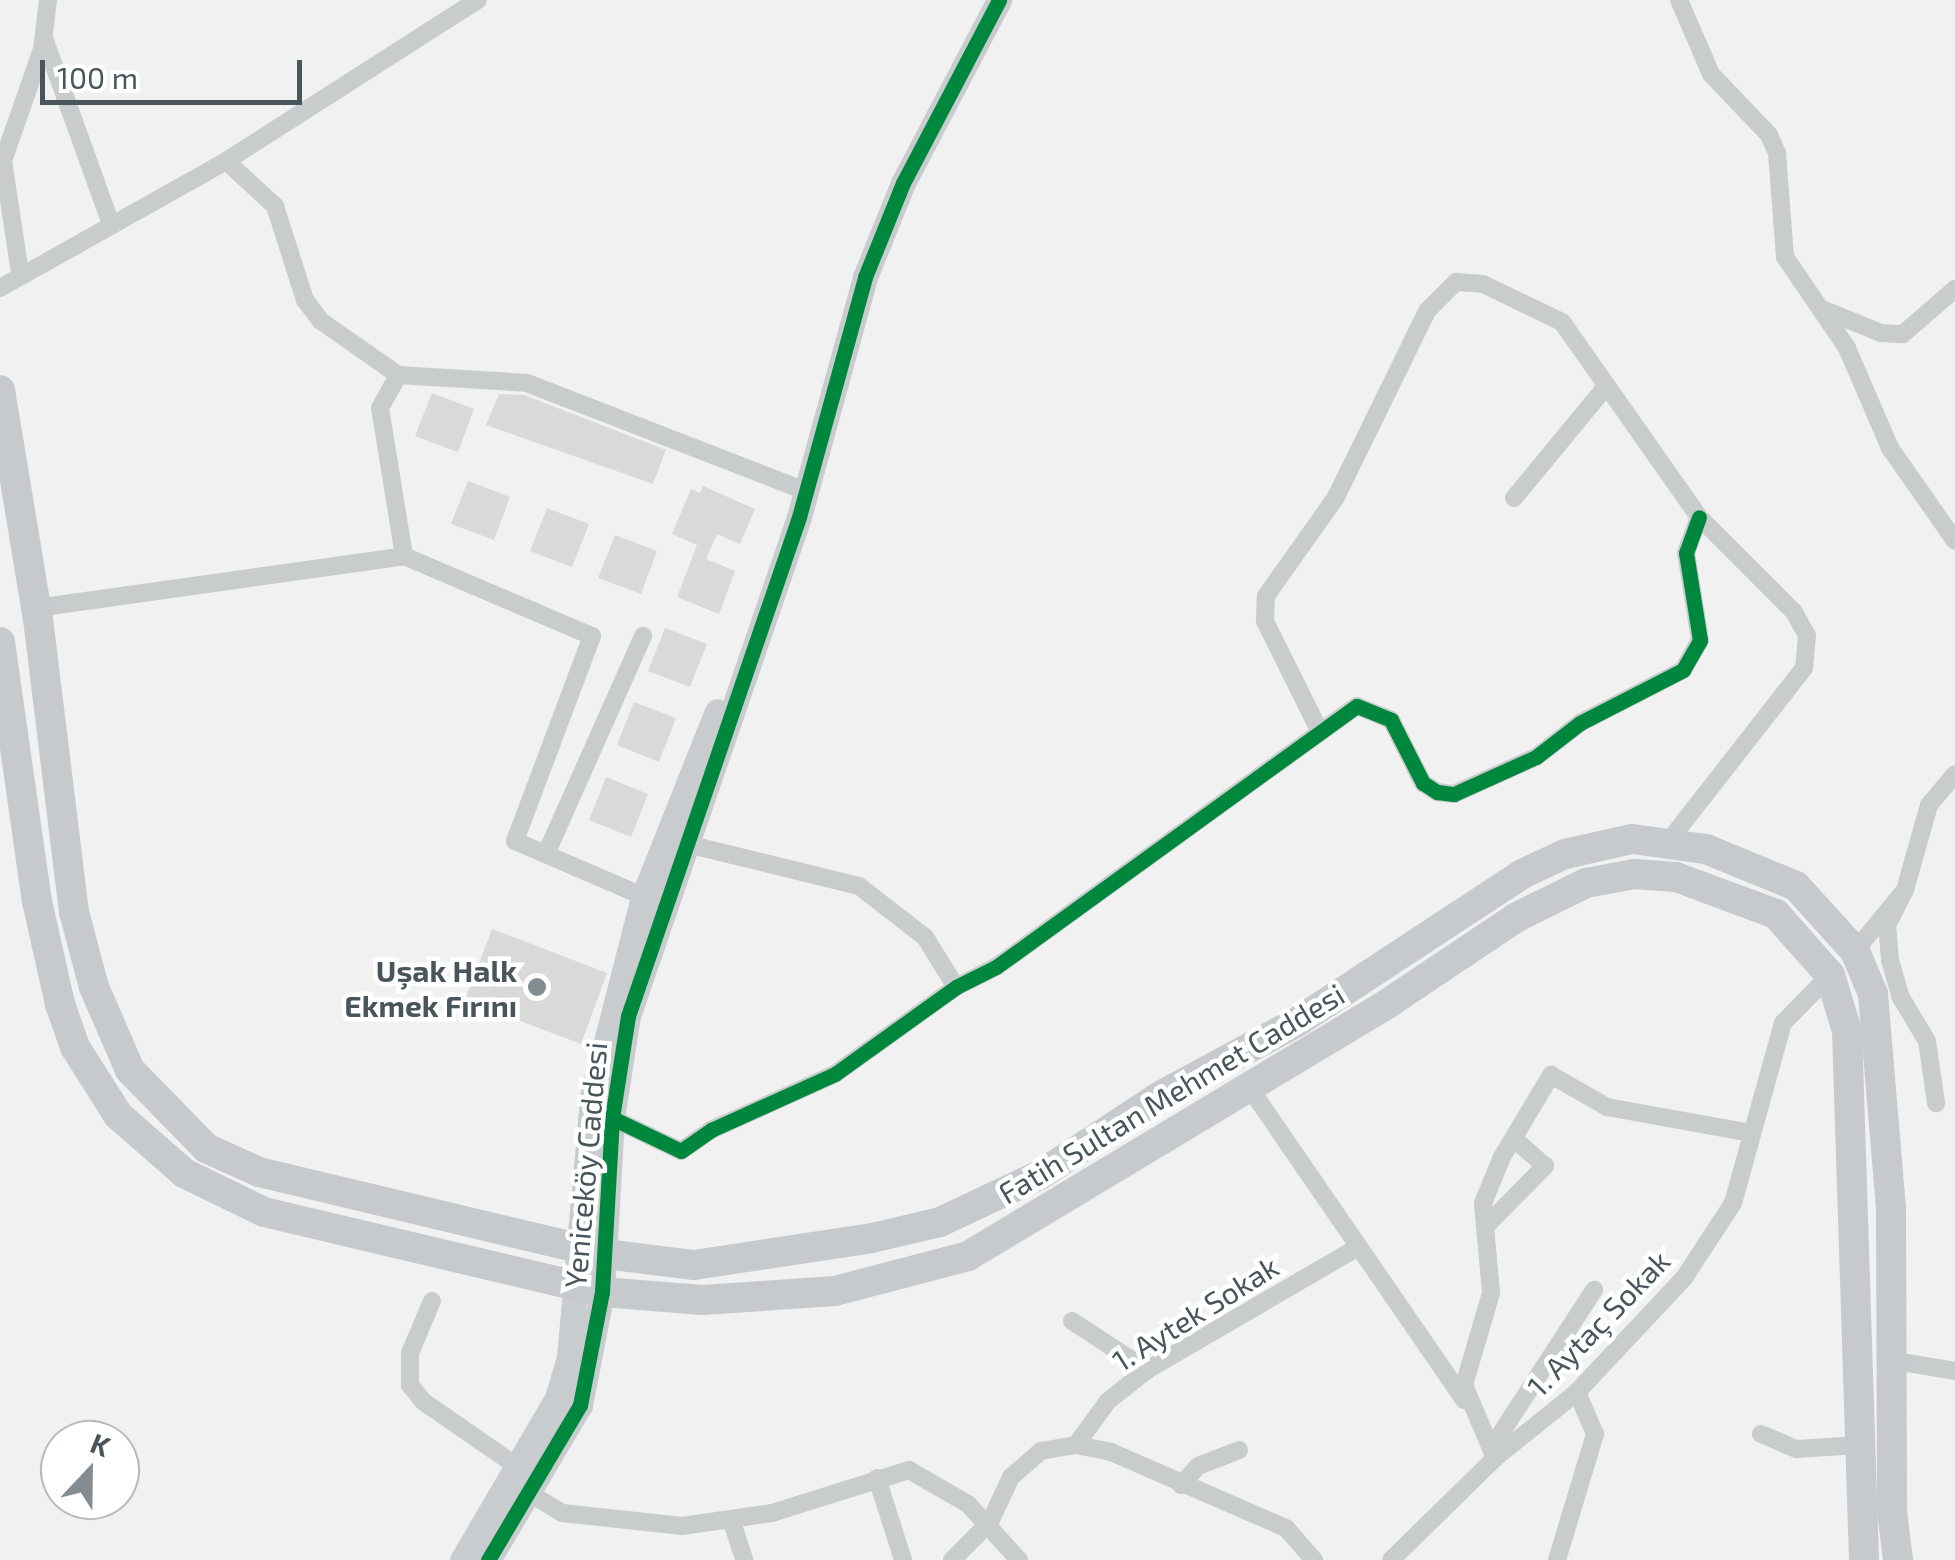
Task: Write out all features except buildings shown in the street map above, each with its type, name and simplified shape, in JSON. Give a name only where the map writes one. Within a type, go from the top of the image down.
[{"type":"main road","name":"Fatih Sultan Mehmet Caddesi","points":[[0,390],[36,608],[74,912],[107,1028],[130,1070],[165,1113],[206,1148],[259,1172],[590,1252],[694,1265],[795,1253],[940,1222],[1040,1175],[1162,1095],[1297,1022],[1522,874],[1604,844],[1669,841],[1744,860],[1796,886],[1855,952],[1880,1031],[1891,1209],[1890,1360],[1898,1560]]},
{"type":"main road","name":"Fatih Sultan Mehmet Caddesi","points":[[0,642],[38,901],[60,1004],[74,1047],[118,1115],[184,1173],[237,1202],[315,1228],[588,1289],[703,1300],[835,1291],[906,1276],[968,1256],[1250,1087],[1517,917],[1586,883],[1634,874],[1710,886],[1776,914],[1830,975],[1847,1031],[1864,1560]]},
{"type":"main road","points":[[1830,975],[1855,952]]},
{"type":"street","points":[[20,273],[3,162],[44,38],[48,0]]},
{"type":"street","points":[[0,288],[110,221],[226,161],[478,0]]},
{"type":"street","points":[[754,648],[806,491],[865,276],[903,182],[999,0]]},
{"type":"street","points":[[1679,0],[1711,74],[1769,134],[1778,164],[1785,257],[1847,348],[1890,448],[1955,541]]},
{"type":"street","points":[[44,38],[110,221]]},
{"type":"street","points":[[226,161],[275,206],[305,300],[321,322],[398,376],[526,383],[806,491]]},
{"type":"street","points":[[1319,730],[1265,621],[1266,596],[1336,497],[1427,310],[1456,282],[1483,284],[1542,307],[1576,340],[1604,390],[1700,516],[1794,612],[1810,654],[1669,841]]},
{"type":"street","points":[[1818,307],[1880,333],[1904,334],[1955,289]]},
{"type":"street","points":[[398,376],[380,408],[404,556]]},
{"type":"street","points":[[1514,498],[1604,390]]},
{"type":"street","points":[[612,1118],[681,1150],[711,1130],[836,1074],[956,987],[996,968],[1357,706],[1377,709],[1404,737],[1423,783],[1437,792],[1454,794],[1536,757],[1580,723],[1684,670],[1700,640],[1686,553],[1700,516]]},
{"type":"street","points":[[36,608],[404,556],[592,636],[515,841],[653,901]]},
{"type":"street","points":[[546,854],[643,636]]},
{"type":"street","name":"Yeniceköy Caddesi","points":[[590,1252],[628,1016],[653,901],[687,844],[754,648]]},
{"type":"street","name":"Yeniceköy Caddesi","points":[[488,1560],[580,1404],[590,1252],[592,1097],[690,771],[742,655],[754,648]]},
{"type":"street","points":[[1936,1103],[1927,1041],[1900,996],[1890,960],[1887,926],[1905,890],[1930,805],[1955,774]]},
{"type":"street","points":[[687,844],[859,886],[925,937],[956,987]]},
{"type":"street","points":[[1855,952],[1905,890]]},
{"type":"street","name":"1. Aytaç Sokak","points":[[1391,1560],[1494,1451],[1577,1392],[1684,1278],[1733,1204],[1783,1023],[1830,975]]},
{"type":"street","points":[[1467,1404],[1464,1385],[1490,1293],[1483,1203],[1514,1139],[1552,1075],[1607,1107],[1752,1133]]},
{"type":"street","points":[[1250,1087],[1467,1404],[1494,1451],[1594,1290]]},
{"type":"street","points":[[1486,1227],[1545,1166],[1514,1139]]},
{"type":"street","name":"1. Aytek Sokak","points":[[1076,1445],[1108,1401],[1147,1370],[1358,1247]]},
{"type":"street","name":"Yeniceköy Caddesi","points":[[462,1560],[557,1398],[588,1289]]},
{"type":"street","points":[[432,1301],[410,1353],[410,1384],[424,1402],[518,1467]]},
{"type":"street","points":[[1072,1320],[1147,1370]]},
{"type":"street","points":[[1890,1360],[1955,1371]]},
{"type":"street","points":[[1557,1560],[1596,1434],[1577,1392]]},
{"type":"street","points":[[1761,1434],[1797,1449],[1858,1445]]},
{"type":"street","points":[[952,1560],[990,1522],[1011,1477],[1041,1451],[1076,1445],[1111,1452],[1286,1528],[1314,1560]]},
{"type":"street","points":[[1181,1485],[1198,1466],[1239,1450]]},
{"type":"street","points":[[528,1494],[562,1512],[608,1522],[732,1522],[910,1470],[940,1482],[990,1522],[1019,1560]]},
{"type":"street","points":[[877,1478],[903,1560]]},
{"type":"street","points":[[732,1522],[744,1560]]},
{"type":"cycle path","points":[[488,1560],[580,1405],[602,1292],[612,1118],[628,1016],[799,517],[865,277],[903,183],[999,0]]},
{"type":"cycle path","points":[[612,1118],[681,1151],[711,1130],[835,1074],[956,987],[996,967],[1357,706],[1391,720],[1423,783],[1437,792],[1454,794],[1536,757],[1580,723],[1683,670],[1700,640],[1686,553],[1699,517]]},
{"type":"place","name":"Uşak Halk Ekmek Fırını","points":[[537,987]]}]
